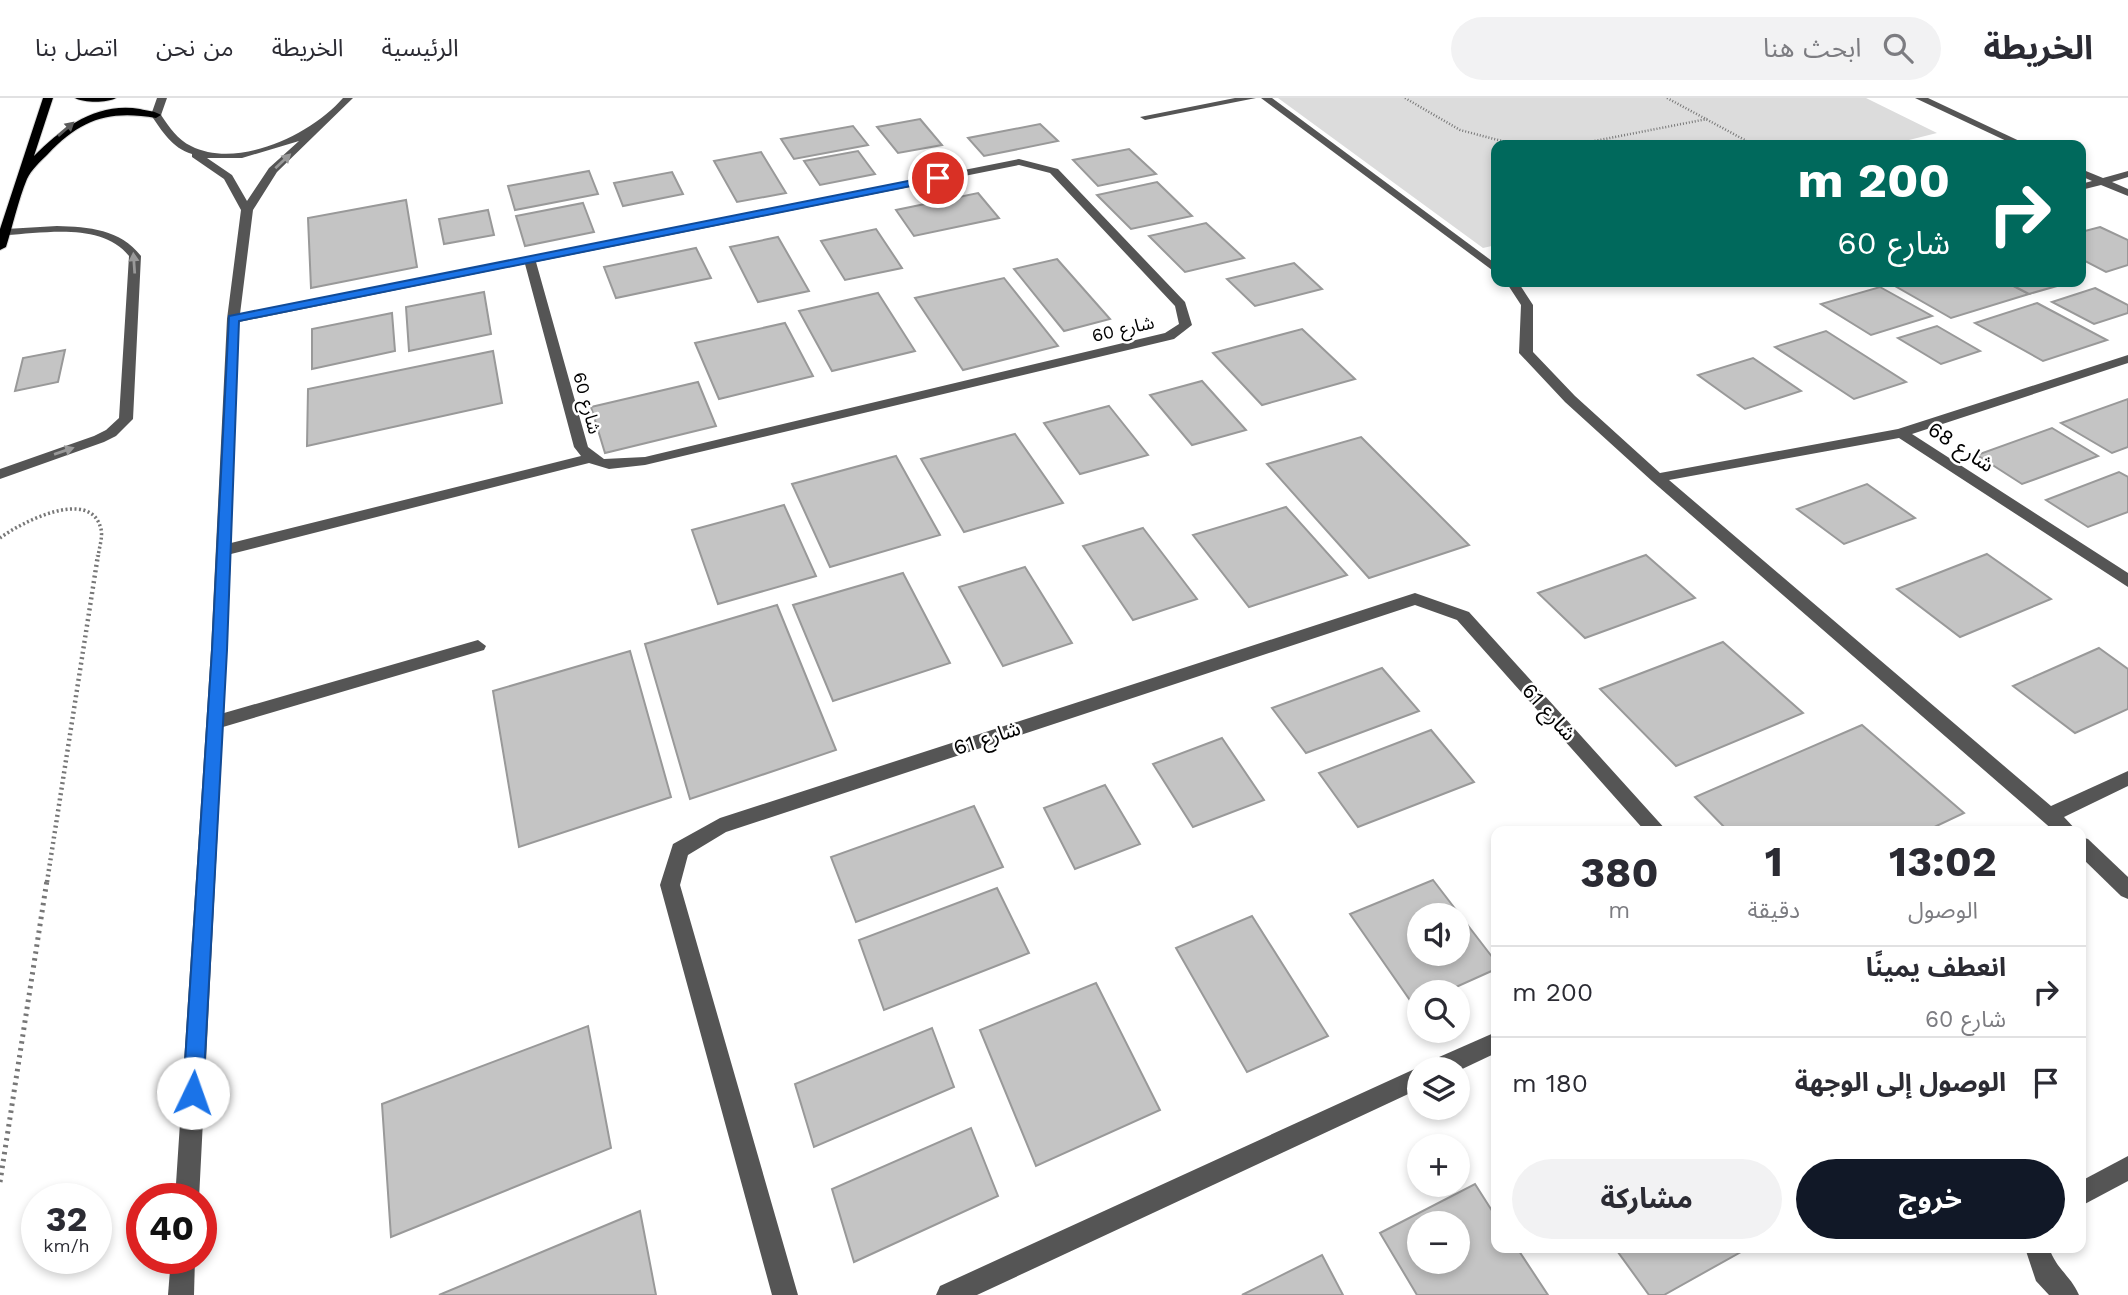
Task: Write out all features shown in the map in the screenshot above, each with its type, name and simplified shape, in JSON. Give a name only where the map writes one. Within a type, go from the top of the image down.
[{"type":"main road","points":[[0,247],[48,98]]},
{"type":"main road","points":[[80,98],[111,98]]},
{"type":"main road","points":[[20,179],[62,131],[88,115],[122,108],[139,108],[156,115]]},
{"type":"street","points":[[162,98],[156,115],[170,134],[188,150],[228,177],[247,210]]},
{"type":"street","points":[[188,1183],[215,723],[233,319],[247,210],[273,170],[348,98]]},
{"type":"street","points":[[1145,117],[1251,98]]},
{"type":"street","points":[[1266,98],[1491,265]]},
{"type":"street","points":[[1920,98],[2012,140]]},
{"type":"street","points":[[188,150],[211,155],[265,150],[296,140],[327,120]]},
{"type":"street","name":"شارع 60","points":[[233,319],[1019,162],[1034,164],[1054,172],[1181,306],[1186,325],[1169,336],[645,461],[604,465],[588,459],[581,447],[529,260]]},
{"type":"street","points":[[2086,174],[2128,193]]},
{"type":"street","points":[[2086,186],[2128,174]]},
{"type":"street","points":[[0,474],[99,439],[111,433],[126,419],[135,256],[120,240],[100,233],[6,232]]},
{"type":"street","points":[[1516,287],[1527,305],[1526,353],[1570,400],[2062,826]]},
{"type":"street","name":"شارع 68","points":[[1901,433],[2128,359]]},
{"type":"street","points":[[1657,478],[1901,433]]},
{"type":"street","name":"شارع 68","points":[[1901,433],[2128,581]]},
{"type":"street","points":[[223,550],[588,459]]},
{"type":"street","name":"شارع 61","points":[[785,1295],[670,885],[680,850],[720,825],[1415,599],[1462,616],[1652,826]]},
{"type":"street","points":[[215,723],[478,646]]},
{"type":"street","points":[[2050,815],[2128,778]]},
{"type":"street","points":[[2086,850],[2128,890]]},
{"type":"street","points":[[1464,1057],[1491,1044]]},
{"type":"street","points":[[949,1295],[1407,1084]]},
{"type":"street","points":[[2086,1191],[2128,1168]]},
{"type":"street","points":[[2039,1253],[2045,1272],[2066,1295]]},
{"type":"street","points":[[181,1295],[182,1274]]},
{"type":"path","points":[[1405,98],[1460,130],[1498,140]]},
{"type":"path","points":[[1667,98],[1745,140]]},
{"type":"path","points":[[1600,140],[1707,119]]},
{"type":"path","points":[[0,538],[33,518],[64,510],[77,510],[96,516],[102,531],[0,1182]]},
{"type":"shaded area","points":[[1278,98],[1866,98],[1937,133],[1909,140],[1491,140],[1491,246],[1483,248]]},
{"type":"building","points":[[920,119],[942,145],[898,153],[877,127]]},
{"type":"building","points":[[1040,124],[1058,141],[984,156],[968,138]]},
{"type":"building","points":[[853,126],[868,145],[794,159],[781,139]]},
{"type":"building","points":[[1129,149],[1156,174],[1098,186],[1073,160]]},
{"type":"building","points":[[858,151],[875,174],[820,185],[804,161]]},
{"type":"building","points":[[761,152],[786,193],[737,202],[714,161]]},
{"type":"building","points":[[589,171],[598,194],[515,210],[508,186]]},
{"type":"building","points":[[672,172],[683,194],[623,206],[614,183]]},
{"type":"building","points":[[1157,182],[1192,216],[1131,229],[1097,195]]},
{"type":"building","points":[[978,193],[999,218],[914,236],[896,210]]},
{"type":"building","points":[[406,200],[417,267],[311,288],[308,218]]},
{"type":"building","points":[[583,203],[594,232],[525,246],[516,216]]},
{"type":"building","points":[[488,210],[494,235],[444,244],[439,219]]},
{"type":"building","points":[[1206,223],[1244,258],[1185,272],[1149,236]]},
{"type":"building","points":[[2100,227],[2128,240],[2128,265],[2106,272],[2086,262],[2086,231]]},
{"type":"building","points":[[876,229],[902,268],[845,280],[821,241]]},
{"type":"building","points":[[778,237],[809,291],[758,302],[730,247]]},
{"type":"building","points":[[696,248],[711,278],[616,298],[604,267]]},
{"type":"building","points":[[1057,259],[1110,319],[1064,331],[1014,269]]},
{"type":"building","points":[[1294,263],[1322,289],[1255,306],[1227,279]]},
{"type":"building","points":[[1004,278],[1058,346],[963,370],[915,298]]},
{"type":"building","points":[[1880,287],[1932,316],[1871,335],[1821,304]]},
{"type":"building","points":[[1897,287],[2016,287],[2029,294],[1951,318]]},
{"type":"building","points":[[2016,287],[2054,287],[2029,294]]},
{"type":"building","points":[[2095,288],[2128,305],[2128,313],[2094,324],[2052,302]]},
{"type":"building","points":[[484,292],[491,334],[409,351],[406,307]]},
{"type":"building","points":[[878,293],[915,351],[832,371],[799,311]]},
{"type":"building","points":[[2037,303],[2107,340],[2043,361],[1975,323]]},
{"type":"building","points":[[392,313],[395,351],[312,369],[312,329]]},
{"type":"building","points":[[785,323],[813,376],[719,399],[695,343]]},
{"type":"building","points":[[1937,326],[1980,351],[1941,364],[1898,338]]},
{"type":"building","points":[[1302,329],[1355,379],[1262,405],[1213,353]]},
{"type":"building","points":[[1826,331],[1906,382],[1854,399],[1775,347]]},
{"type":"building","points":[[65,350],[58,382],[15,391],[23,358]]},
{"type":"building","points":[[493,351],[502,403],[307,446],[308,389]]},
{"type":"building","points":[[1753,358],[1801,391],[1745,409],[1698,375]]},
{"type":"building","points":[[1202,381],[1246,430],[1192,445],[1150,395]]},
{"type":"building","points":[[698,382],[716,426],[605,453],[591,407]]},
{"type":"building","points":[[2128,399],[2128,447],[2112,453],[2061,423]]},
{"type":"building","points":[[1109,406],[1148,455],[1080,474],[1044,423]]},
{"type":"building","points":[[2052,428],[2098,456],[2022,484],[1977,455]]},
{"type":"building","points":[[1015,434],[1063,503],[964,532],[921,459]]},
{"type":"building","points":[[1361,437],[1469,545],[1369,578],[1267,464]]},
{"type":"building","points":[[896,456],[940,535],[830,567],[792,484]]},
{"type":"building","points":[[2119,472],[2128,477],[2128,512],[2088,527],[2046,500]]},
{"type":"building","points":[[1867,484],[1915,518],[1844,544],[1797,509]]},
{"type":"building","points":[[784,505],[816,576],[718,604],[692,530]]},
{"type":"building","points":[[1286,507],[1347,575],[1249,607],[1193,535]]},
{"type":"building","points":[[1143,528],[1197,599],[1133,620],[1083,546]]},
{"type":"building","points":[[1987,554],[2051,599],[1960,637],[1897,589]]},
{"type":"building","points":[[1646,555],[1695,598],[1585,638],[1538,593]]},
{"type":"building","points":[[1025,567],[1072,643],[1003,666],[959,587]]},
{"type":"building","points":[[903,573],[950,663],[833,701],[793,605]]},
{"type":"building","points":[[777,605],[836,750],[690,799],[645,644]]},
{"type":"building","points":[[1723,642],[1803,713],[1676,766],[1600,689]]},
{"type":"building","points":[[2099,648],[2128,669],[2128,709],[2075,733],[2013,686]]},
{"type":"building","points":[[630,651],[671,797],[519,847],[493,691]]},
{"type":"building","points":[[1382,668],[1419,711],[1306,753],[1272,708]]},
{"type":"building","points":[[1862,725],[1964,813],[1937,826],[1723,826],[1695,797]]},
{"type":"building","points":[[1431,730],[1474,782],[1358,827],[1319,773]]},
{"type":"building","points":[[1222,738],[1264,800],[1193,827],[1153,764]]},
{"type":"building","points":[[1105,785],[1140,844],[1075,869],[1044,808]]},
{"type":"building","points":[[974,806],[1003,867],[856,922],[831,857]]},
{"type":"building","points":[[1433,880],[1451,903],[1407,903],[1407,966],[1470,966],[1470,928],[1491,955],[1491,971],[1470,981],[1407,980],[1407,996],[1350,914]]},
{"type":"building","points":[[997,888],[1029,953],[884,1010],[859,940]]},
{"type":"building","points":[[1252,916],[1328,1036],[1247,1072],[1176,948]]},
{"type":"building","points":[[1096,983],[1160,1110],[1036,1166],[980,1030]]},
{"type":"building","points":[[588,1026],[611,1148],[391,1237],[382,1104]]},
{"type":"building","points":[[932,1028],[954,1087],[814,1147],[795,1084]]},
{"type":"building","points":[[971,1128],[998,1196],[854,1262],[832,1189]]},
{"type":"building","points":[[1475,1184],[1491,1209],[1491,1253],[1520,1253],[1548,1295],[1417,1295],[1380,1233],[1407,1219],[1407,1274],[1470,1274],[1470,1211],[1423,1211],[1450,1197],[1470,1197],[1470,1187]]},
{"type":"building","points":[[640,1211],[656,1295],[439,1295]]},
{"type":"building","points":[[1619,1253],[1739,1253],[1664,1295],[1649,1295]]},
{"type":"building","points":[[1322,1255],[1343,1295],[1242,1295]]},
{"type":"route","points":[[193,1093],[219,650],[233,319],[938,178]]}]
